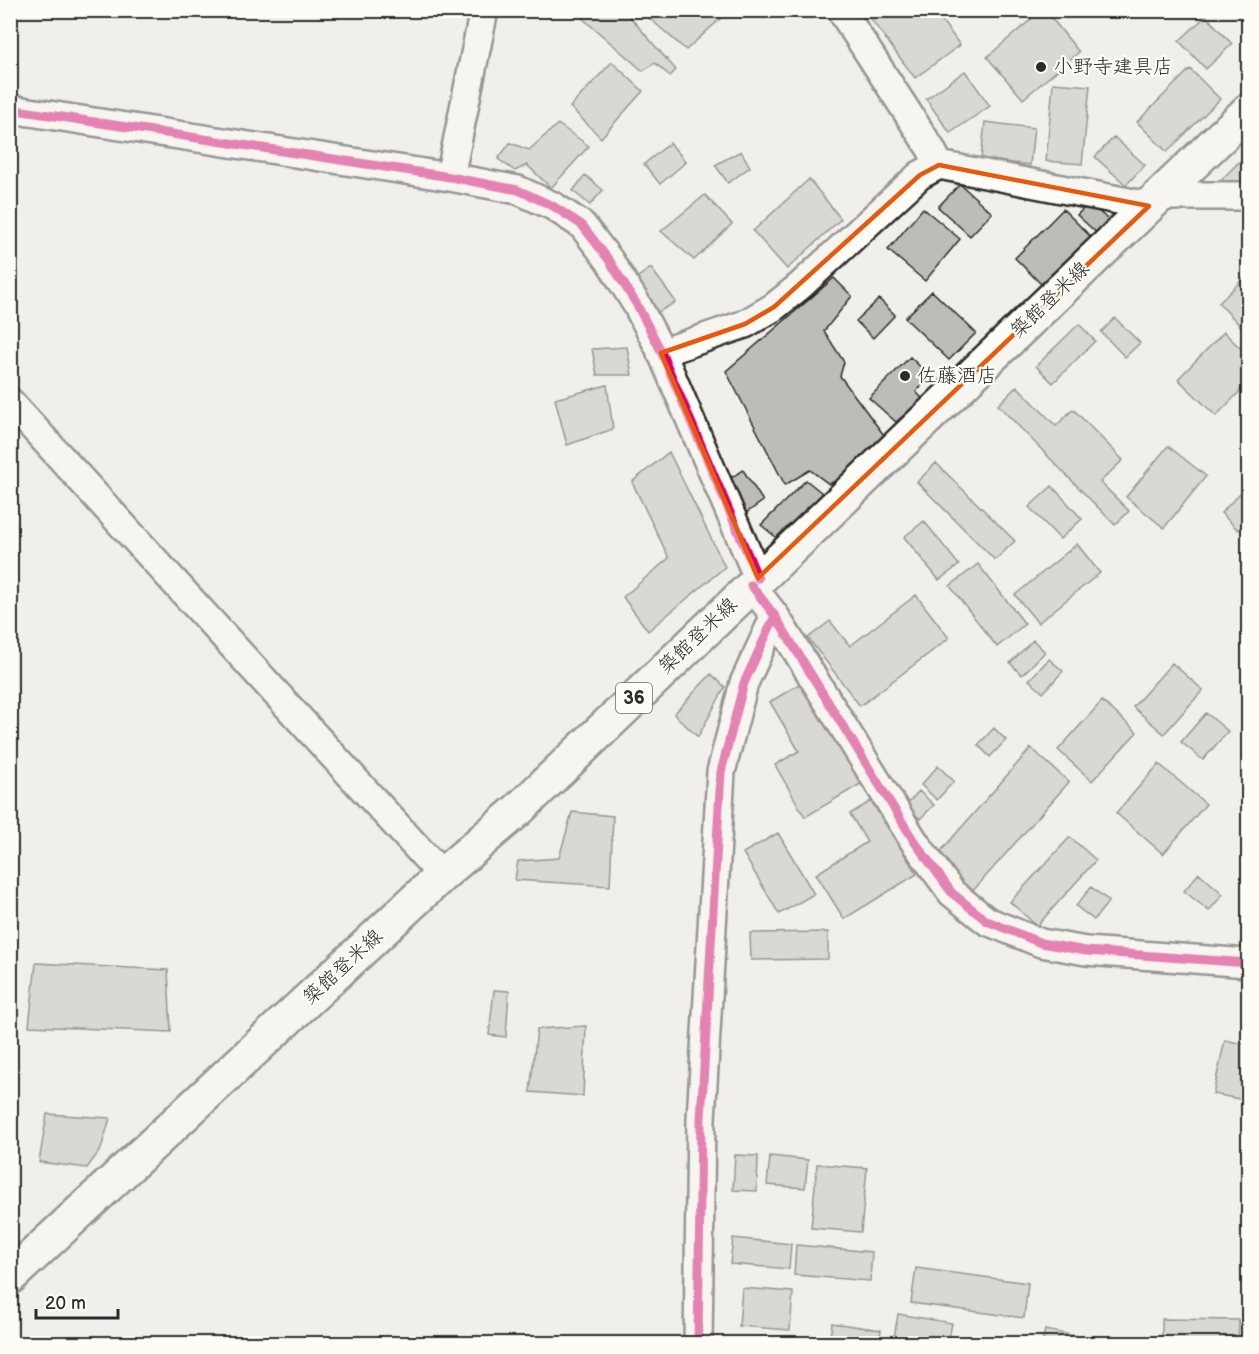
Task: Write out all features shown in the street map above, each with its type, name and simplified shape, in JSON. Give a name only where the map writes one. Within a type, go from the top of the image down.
[{"type":"main road","name":"築館登米線","points":[[10,1277],[442,875],[518,810],[1248,111]]},
{"type":"street","points":[[450,177],[484,10]]},
{"type":"street","points":[[841,10],[939,165]]},
{"type":"street","points":[[10,109],[450,177],[518,190],[553,206],[582,225],[609,260],[637,305],[661,353],[755,582],[914,841],[952,893],[987,921],[1041,943],[1086,951],[1248,963]]},
{"type":"street","points":[[661,353],[745,324],[774,307],[800,286],[920,175],[939,165],[1154,201],[1248,196]]},
{"type":"street","points":[[10,402],[442,875]]},
{"type":"street","points":[[698,1344],[701,1119],[721,772],[744,683],[775,616]]},
{"type":"highlighted area","points":[[939,165],[1149,206],[758,578],[661,353],[745,324],[774,307],[920,175]]},
{"type":"building","points":[[586,10],[624,10],[676,70],[670,76],[655,63],[643,71],[581,17]]},
{"type":"building","points":[[655,10],[730,10],[686,50],[648,17]]},
{"type":"building","points":[[880,10],[934,10],[960,45],[915,78],[870,18]]},
{"type":"building","points":[[1042,10],[1045,10],[1079,52],[1023,99],[987,57]]},
{"type":"building","points":[[1206,16],[1232,44],[1206,69],[1179,41]]},
{"type":"building","points":[[612,62],[643,91],[601,138],[570,107]]},
{"type":"building","points":[[1190,69],[1220,99],[1167,152],[1137,122]]},
{"type":"building","points":[[965,71],[990,106],[950,133],[926,99]]},
{"type":"building","points":[[1053,83],[1090,86],[1082,164],[1046,161]]},
{"type":"building","points":[[985,122],[1034,128],[1030,165],[981,159]]},
{"type":"building","points":[[558,124],[589,146],[551,188],[527,165],[515,171],[498,159],[510,143],[529,150]]},
{"type":"building","points":[[1114,137],[1145,165],[1126,185],[1095,157]]},
{"type":"building","points":[[670,143],[686,162],[660,184],[644,164]]},
{"type":"building","points":[[741,151],[750,167],[728,183],[715,165]]},
{"type":"building","points":[[1248,153],[1248,175],[1233,191],[1222,179]]},
{"type":"building","points":[[585,175],[603,190],[590,205],[573,191]]},
{"type":"building","points":[[809,179],[841,219],[787,269],[753,231]]},
{"type":"building","points":[[960,184],[992,213],[970,236],[938,207]]},
{"type":"building","points":[[705,195],[732,224],[694,260],[661,231]]},
{"type":"building","points":[[1089,203],[1112,223],[1100,236],[1077,215]]},
{"type":"building","points":[[923,208],[960,239],[925,281],[888,250]]},
{"type":"building","points":[[1063,209],[1091,237],[1043,286],[1015,258]]},
{"type":"building","points":[[651,268],[676,302],[655,314],[635,279]]},
{"type":"building","points":[[1248,274],[1248,334],[1219,303]]},
{"type":"building","points":[[834,278],[852,296],[824,331],[844,362],[840,376],[889,442],[853,472],[829,484],[810,470],[785,485],[726,371]]},
{"type":"building","points":[[932,291],[976,333],[949,360],[905,318]]},
{"type":"building","points":[[879,299],[895,315],[873,338],[856,321]]},
{"type":"building","points":[[1115,318],[1140,343],[1125,357],[1101,332]]},
{"type":"building","points":[[1079,324],[1095,341],[1053,383],[1036,366]]},
{"type":"building","points":[[1224,332],[1248,356],[1248,383],[1216,416],[1178,379]]},
{"type":"building","points":[[627,347],[632,375],[597,375],[592,349]]},
{"type":"building","points":[[910,357],[930,376],[916,392],[923,399],[896,422],[869,398]]},
{"type":"building","points":[[607,385],[613,429],[567,445],[555,399]]},
{"type":"building","points":[[1017,386],[1056,426],[1073,409],[1123,460],[1100,482],[1129,511],[1115,525],[998,405]]},
{"type":"building","points":[[1168,446],[1206,476],[1164,528],[1126,497]]},
{"type":"building","points":[[669,452],[725,567],[648,631],[623,597],[669,558],[632,482]]},
{"type":"building","points":[[936,463],[1015,541],[995,560],[917,482]]},
{"type":"building","points":[[743,470],[763,501],[742,516],[725,482]]},
{"type":"building","points":[[806,480],[827,497],[782,542],[761,525]]},
{"type":"building","points":[[1052,486],[1082,519],[1060,539],[1029,507]]},
{"type":"building","points":[[1245,488],[1248,491],[1248,520],[1238,530],[1221,513]]},
{"type":"building","points":[[924,521],[959,565],[939,580],[904,537]]},
{"type":"building","points":[[1077,544],[1100,573],[1038,623],[1015,595]]},
{"type":"building","points":[[978,564],[1025,624],[997,647],[950,586]]},
{"type":"building","points":[[916,595],[949,638],[860,706],[808,638],[830,621],[850,646]]},
{"type":"building","points":[[1033,640],[1045,652],[1022,675],[1010,663]]},
{"type":"building","points":[[1049,659],[1063,671],[1043,693],[1029,680]]},
{"type":"building","points":[[1172,663],[1203,690],[1164,734],[1133,707]]},
{"type":"building","points":[[711,674],[725,687],[698,737],[674,714]]},
{"type":"building","points":[[804,681],[864,782],[805,817],[775,765],[799,751],[770,702]]},
{"type":"building","points":[[1102,701],[1137,732],[1092,781],[1058,750]]},
{"type":"building","points":[[1206,713],[1228,731],[1203,760],[1181,742]]},
{"type":"building","points":[[994,728],[1006,740],[990,757],[978,745]]},
{"type":"building","points":[[1031,748],[1069,782],[972,892],[934,859]]},
{"type":"building","points":[[1159,764],[1206,804],[1163,854],[1116,813]]},
{"type":"building","points":[[938,766],[954,781],[937,800],[921,785]]},
{"type":"building","points":[[919,791],[934,805],[920,819],[906,805]]},
{"type":"building","points":[[871,801],[917,874],[844,919],[816,874],[867,842],[850,814]]},
{"type":"building","points":[[572,812],[613,816],[610,886],[515,880],[518,861],[559,858]]},
{"type":"building","points":[[778,833],[814,894],[779,914],[743,853]]},
{"type":"building","points":[[1070,837],[1096,860],[1037,926],[1010,902]]},
{"type":"building","points":[[1199,873],[1223,894],[1209,911],[1184,891]]},
{"type":"building","points":[[1091,887],[1109,901],[1094,920],[1076,906]]},
{"type":"building","points":[[828,932],[828,959],[751,960],[750,933]]},
{"type":"building","points":[[36,963],[168,970],[171,1032],[29,1026]]},
{"type":"building","points":[[494,990],[509,991],[506,1037],[489,1035]]},
{"type":"building","points":[[586,1026],[583,1096],[530,1092],[537,1029]]},
{"type":"building","points":[[1225,1040],[1248,1045],[1248,1082],[1245,1100],[1213,1094]]},
{"type":"building","points":[[47,1114],[110,1118],[101,1149],[87,1168],[39,1162]]},
{"type":"building","points":[[735,1155],[758,1156],[757,1191],[733,1190]]},
{"type":"building","points":[[770,1156],[808,1160],[805,1188],[767,1185]]},
{"type":"building","points":[[817,1164],[867,1168],[861,1232],[811,1228]]},
{"type":"building","points":[[733,1238],[791,1244],[789,1269],[730,1264]]},
{"type":"building","points":[[796,1245],[872,1252],[870,1281],[794,1275]]},
{"type":"building","points":[[916,1268],[1028,1283],[1024,1318],[911,1303]]},
{"type":"building","points":[[742,1288],[793,1292],[790,1330],[739,1326]]},
{"type":"building","points":[[898,1314],[952,1323],[948,1344],[893,1344]]},
{"type":"building","points":[[1162,1319],[1239,1320],[1238,1344],[1162,1344]]},
{"type":"building","points":[[832,1323],[881,1330],[879,1344],[829,1344]]},
{"type":"building","points":[[1045,1330],[1101,1341],[1100,1344],[1042,1344]]},
{"type":"cycle path","points":[[10,109],[450,177],[518,190],[553,206],[582,225],[609,260],[637,305],[660,349],[758,578]]},
{"type":"cycle path","points":[[751,585],[775,616],[914,841],[952,893],[987,921],[1041,943],[1086,951],[1248,963]]},
{"type":"cycle path","points":[[698,1344],[701,1119],[721,772],[744,683],[775,616]]},
{"type":"place","name":"小野寺建具店","points":[[1041,67]]},
{"type":"place","name":"佐藤酒店","points":[[905,376]]}]
